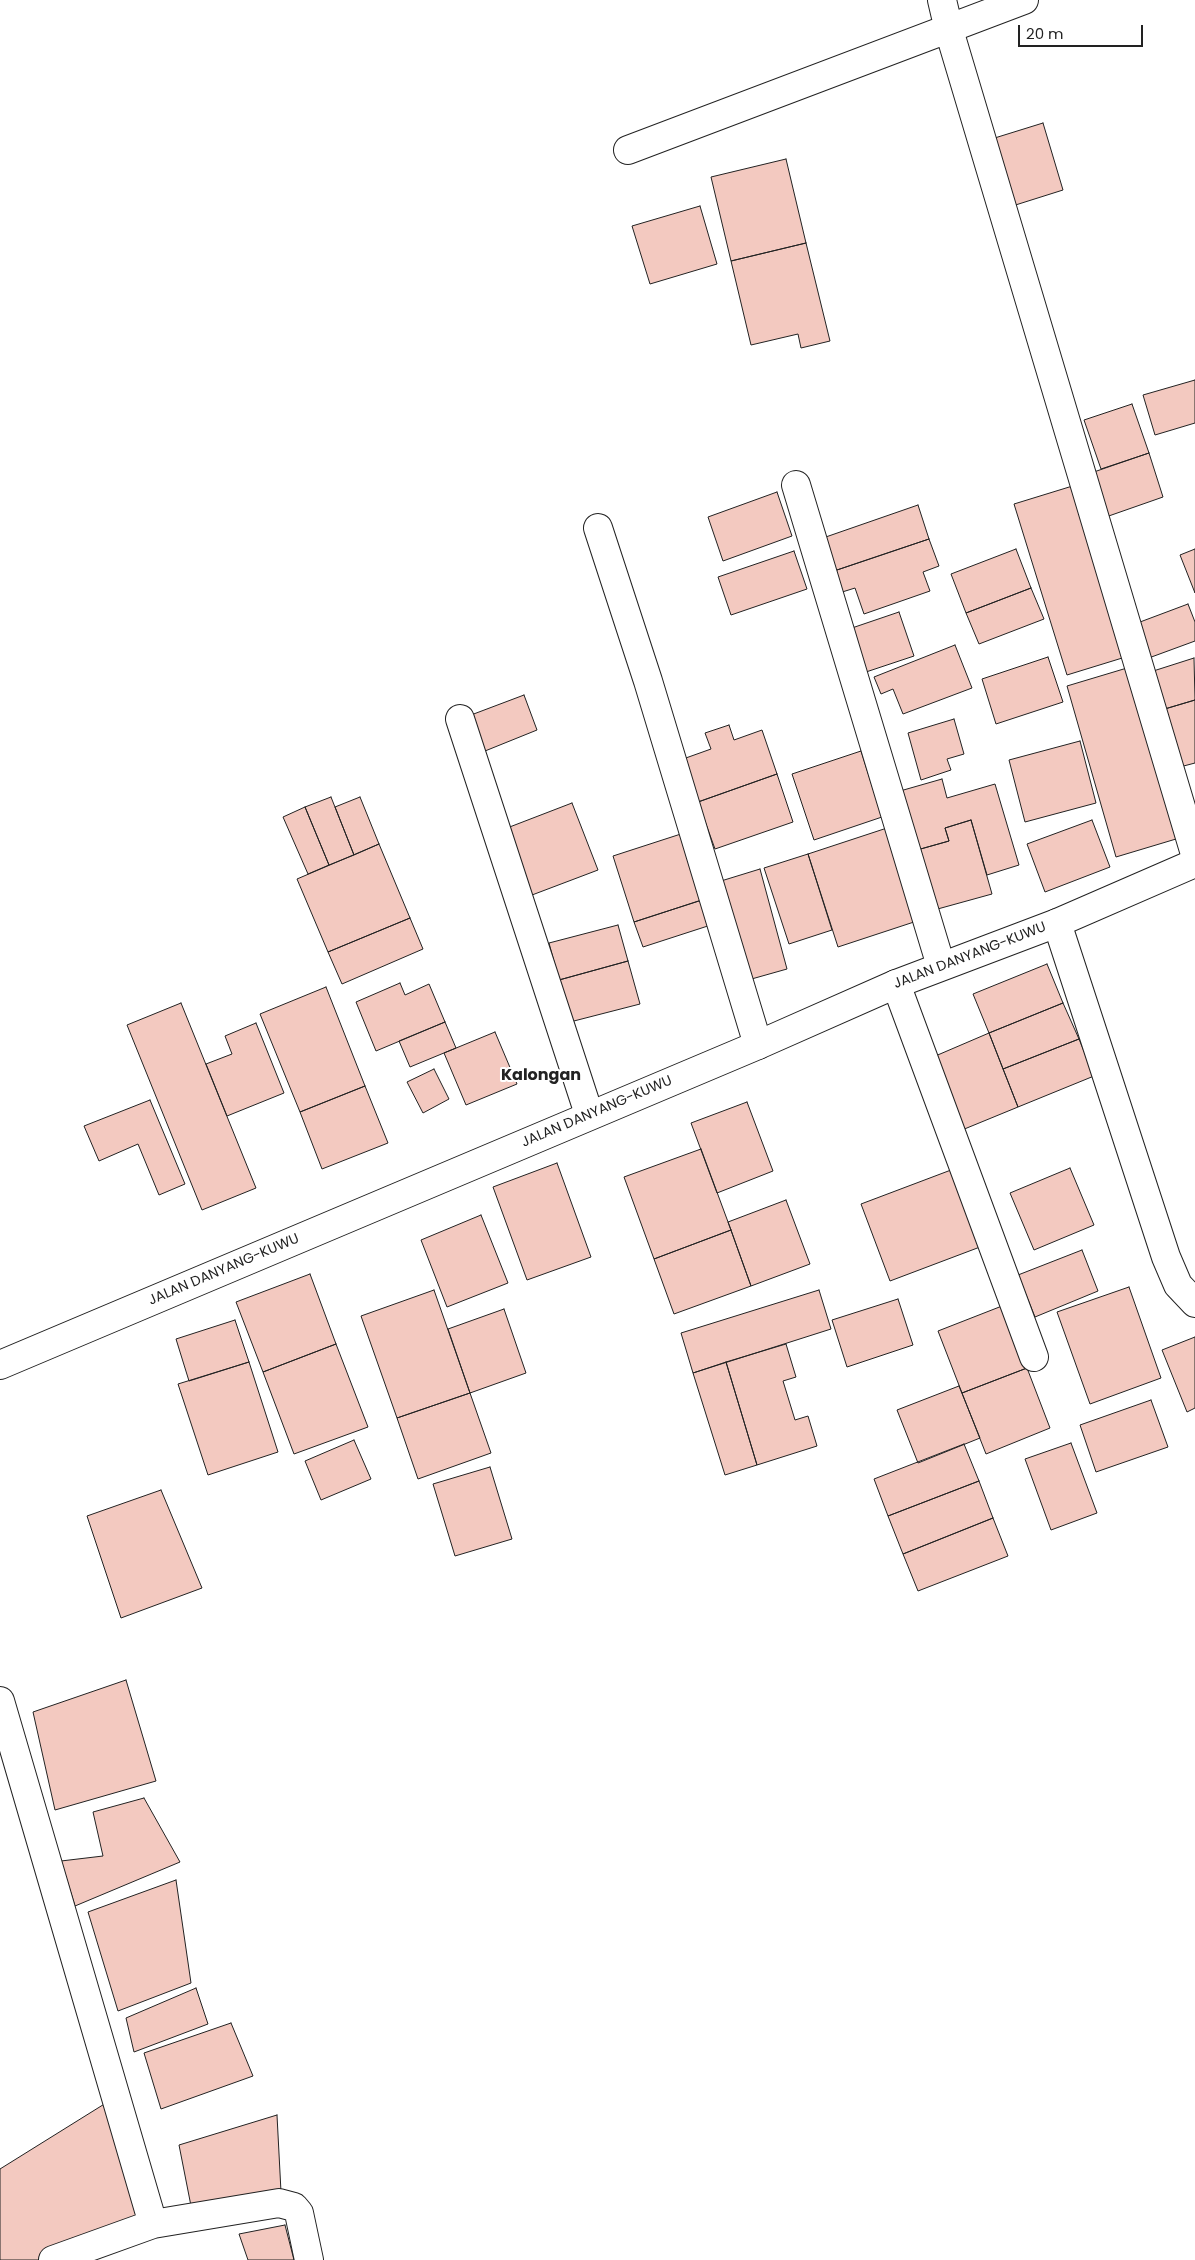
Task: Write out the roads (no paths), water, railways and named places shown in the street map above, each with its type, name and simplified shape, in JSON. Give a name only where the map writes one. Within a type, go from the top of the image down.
[{"type":"street","points":[[942,0],[949,30],[1195,854]]},
{"type":"street","points":[[628,150],[1024,0]]},
{"type":"street","points":[[796,485],[941,966]]},
{"type":"street","points":[[598,528],[648,681],[758,1045]]},
{"type":"street","points":[[460,718],[589,1114]]},
{"type":"street","name":"JALAN DANYANG-KUWU","points":[[0,1365],[589,1114],[758,1045],[896,984],[1057,923],[1195,863]]},
{"type":"street","points":[[1057,923],[1166,1257],[1178,1285],[1195,1303]]},
{"type":"street","points":[[896,984],[1034,1357]]},
{"type":"street","points":[[0,1701],[153,2224]]},
{"type":"street","points":[[57,2259],[153,2224],[279,2203],[294,2207],[299,2214],[309,2260]]},
{"type":"district","name":"Kalongan","points":[[541,1076]]}]
